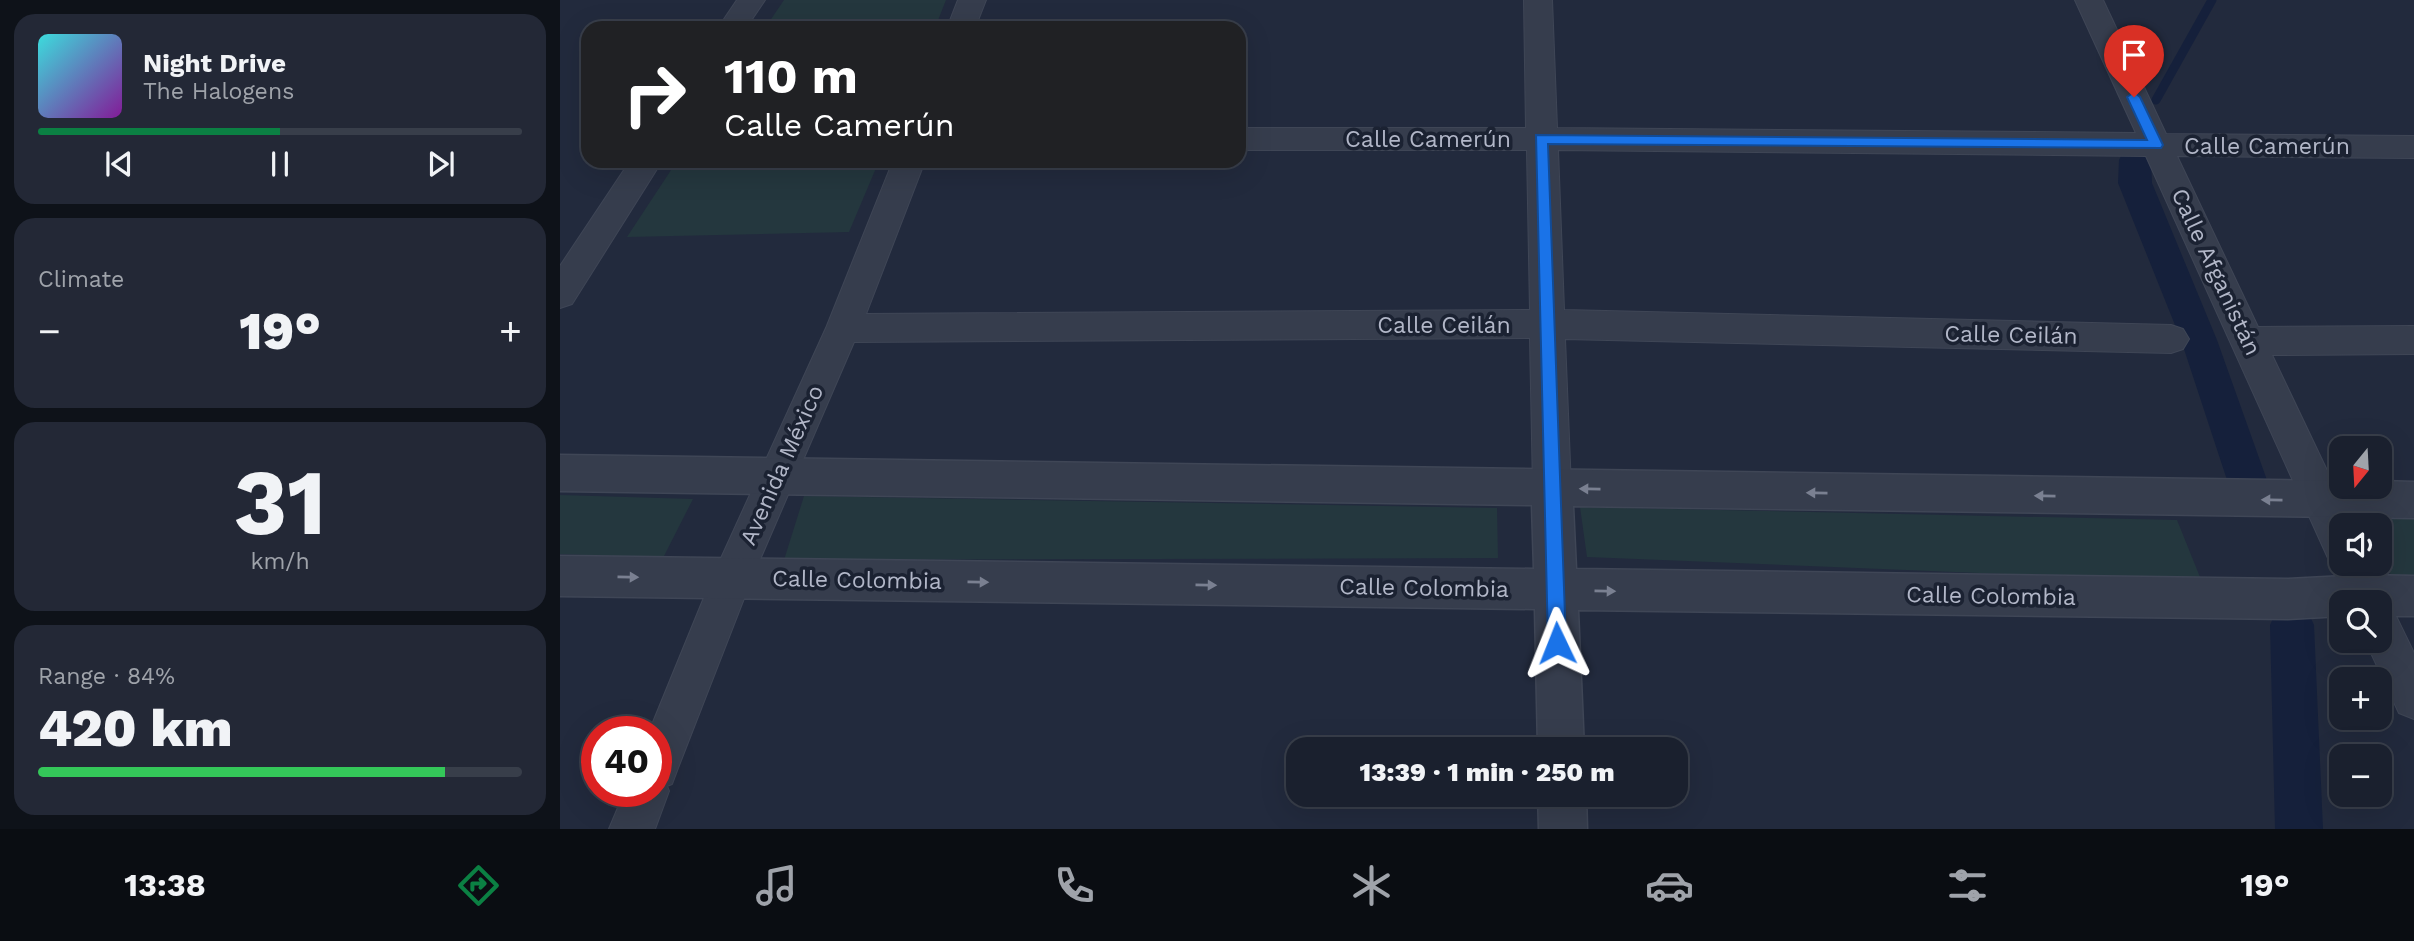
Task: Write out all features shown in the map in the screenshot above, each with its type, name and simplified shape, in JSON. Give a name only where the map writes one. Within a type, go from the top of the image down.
[{"type":"street","points":[[737,21],[751,0]]},
{"type":"street","points":[[964,21],[972,0]]},
{"type":"street","points":[[1538,0],[1561,737]]},
{"type":"street","name":"Calle Afganistán","points":[[2089,0],[2329,518]]},
{"type":"street","name":"Calle Camerún","points":[[1246,139],[2414,147]]},
{"type":"street","points":[[560,294],[641,168]]},
{"type":"street","name":"Avenida México","points":[[672,728],[732,579],[842,328],[906,168]]},
{"type":"street","name":"Calle Ceilán","points":[[842,328],[1547,324],[2171,340]]},
{"type":"street","points":[[2249,341],[2414,340]]},
{"type":"street","points":[[560,473],[2321,501],[2414,500]]},
{"type":"street","name":"Calle Colombia","points":[[560,576],[2329,598]]},
{"type":"street","name":"Calle Colombia","points":[[2392,596],[2414,596]]},
{"type":"street","points":[[2392,653],[2414,698]]},
{"type":"street","points":[[632,829],[641,807]]},
{"type":"street","points":[[1562,807],[1563,829]]},
{"type":"shaded area","points":[[784,0],[946,0],[938,21],[770,21]]},
{"type":"shaded area","points":[[672,168],[876,168],[849,232],[627,237]]},
{"type":"shaded area","points":[[560,495],[693,499],[663,558],[560,554]]},
{"type":"shaded area","points":[[804,496],[1497,508],[1498,558],[784,560]]},
{"type":"shaded area","points":[[1580,507],[2177,520],[2202,582],[1587,557]]},
{"type":"shaded area","points":[[2392,516],[2414,516],[2414,581],[2394,576]]},
{"type":"waterway","points":[[2156,100],[2212,0]]},
{"type":"waterway","points":[[2135,160],[2135,183],[2199,340],[2248,483]]},
{"type":"waterway","points":[[2292,625],[2299,829]]},
{"type":"route","points":[[1557,643],[1541,139],[2156,145],[2134,97]]}]
